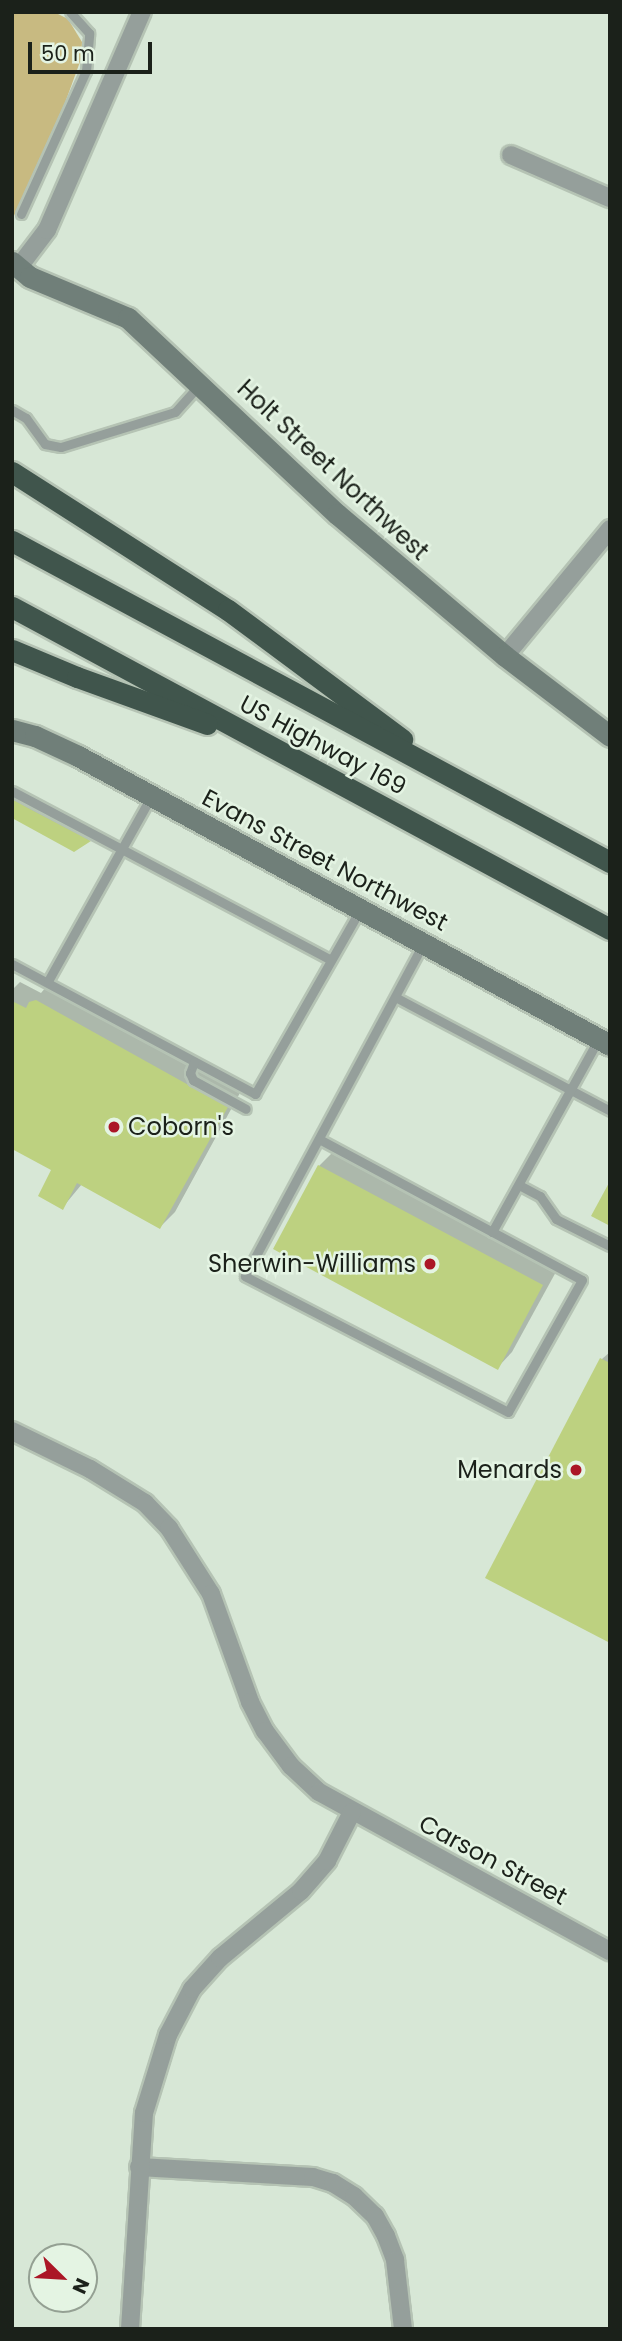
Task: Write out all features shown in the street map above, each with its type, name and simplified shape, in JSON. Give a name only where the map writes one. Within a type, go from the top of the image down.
[{"type":"highway","points":[[12,472],[228,610],[463,784]]},
{"type":"highway","name":"US Highway 169","points":[[12,541],[610,862]]},
{"type":"highway","name":"US Highway 169","points":[[12,607],[610,929]]},
{"type":"highway","points":[[12,650],[77,677],[272,747]]},
{"type":"street","points":[[15,265],[47,230],[142,12]]},
{"type":"street","points":[[511,155],[610,198]]},
{"type":"street","name":"Holt Street Northwest","points":[[15,265],[30,277],[128,318],[337,514],[505,656],[610,736]]},
{"type":"street","points":[[505,656],[610,529]]},
{"type":"street","name":"Evans Street Northwest","points":[[12,730],[35,736],[68,751],[604,1042]]},
{"type":"street","name":"Carson Street","points":[[12,1431],[90,1469],[123,1489],[145,1503],[169,1528],[211,1594],[250,1702],[265,1731],[291,1766],[319,1792],[610,1951]]},
{"type":"street","points":[[130,2329],[144,2113],[168,2035],[192,1989],[220,1958],[302,1891],[327,1861],[352,1812]]},
{"type":"street","points":[[139,2167],[313,2177],[333,2183],[354,2196],[375,2216],[386,2236],[395,2260],[403,2329]]},
{"type":"lane","points":[[21,214],[86,71],[89,33],[70,12]]},
{"type":"lane","points":[[12,410],[26,418],[45,444],[61,447],[175,412],[201,384]]},
{"type":"lane","points":[[12,791],[329,959]]},
{"type":"lane","points":[[48,981],[151,797]]},
{"type":"lane","points":[[13,966],[48,981],[255,1094],[329,959],[340,948],[360,909]]},
{"type":"lane","points":[[320,1139],[582,1280],[508,1412],[245,1276],[397,998],[424,942]]},
{"type":"lane","points":[[397,998],[610,1111]]},
{"type":"lane","points":[[492,1232],[571,1091],[604,1042]]},
{"type":"lane","points":[[194,1062],[190,1073],[194,1080],[246,1109]]},
{"type":"lane","points":[[519,1185],[540,1196],[556,1219],[610,1247]]},
{"type":"shaded area","points":[[12,12],[54,12],[68,19],[82,42],[81,59],[65,103],[13,218]]},
{"type":"building","points":[[12,799],[91,841],[74,852],[12,818]]},
{"type":"building","name":"Coborn's","points":[[36,1000],[228,1107],[160,1229],[77,1183],[63,1210],[38,1196],[51,1170],[12,1149],[12,1001],[26,1008],[29,1002]]},
{"type":"building","points":[[318,1165],[543,1285],[498,1370],[273,1249]]},
{"type":"building","points":[[610,1181],[610,1226],[591,1216]]},
{"type":"building","name":"Menards","points":[[600,1358],[610,1363],[610,1643],[485,1578]]},
{"type":"place","name":"Coborn's","points":[[114,1127]]},
{"type":"place","name":"Sherwin-Williams","points":[[430,1264]]},
{"type":"place","name":"Menards","points":[[576,1470]]}]
